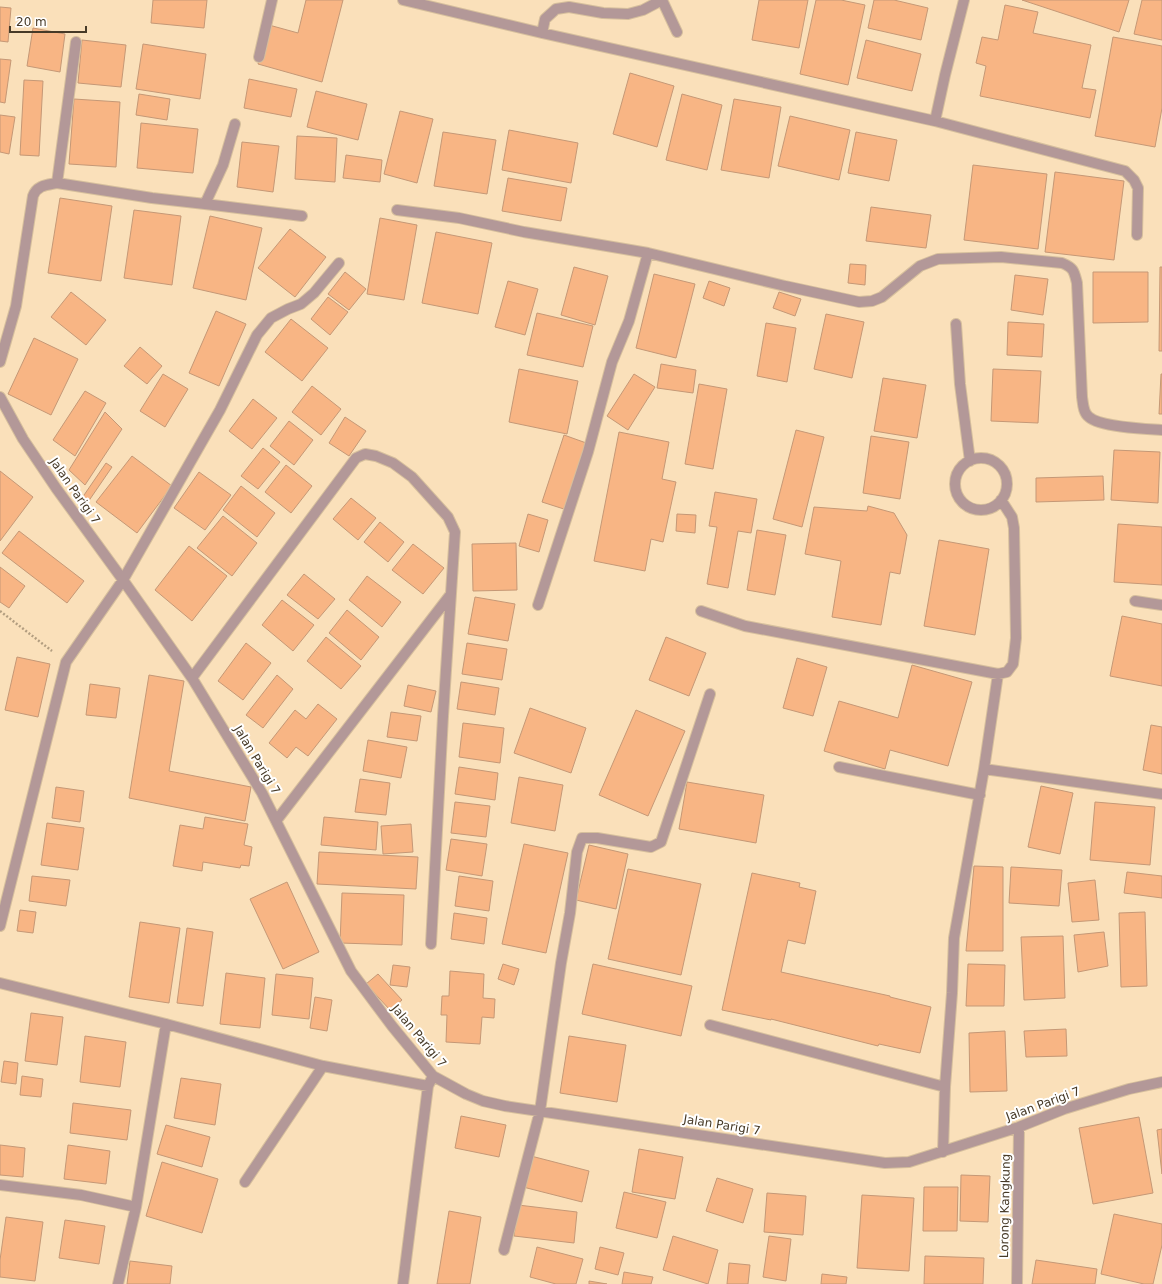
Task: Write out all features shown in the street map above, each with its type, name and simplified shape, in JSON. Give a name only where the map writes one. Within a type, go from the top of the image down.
[{"type":"street","points":[[259,56],[272,0]]},
{"type":"street","points":[[403,0],[542,33],[935,121],[1125,172],[1134,180],[1138,188],[1137,236]]},
{"type":"street","points":[[542,33],[545,19],[556,9],[568,8],[603,13],[628,14],[643,10],[662,0],[677,32]]},
{"type":"street","points":[[935,121],[964,0]]},
{"type":"street","points":[[57,183],[76,42]]},
{"type":"street","points":[[205,204],[223,165],[235,124]]},
{"type":"street","points":[[0,362],[16,306],[33,196],[36,190],[43,185],[57,183],[152,198],[302,216]]},
{"type":"street","points":[[397,210],[459,218],[524,232],[648,253],[859,302],[872,301],[882,297],[920,266],[938,259],[1001,257],[1062,263],[1070,266],[1074,270],[1077,283],[1082,397],[1085,413],[1096,422],[1110,425],[1162,430]]},
{"type":"street","points":[[538,605],[588,452],[612,362],[629,321],[648,253]]},
{"type":"street","points":[[0,926],[66,662],[123,580],[220,410],[257,335],[271,318],[301,304],[314,294],[339,263]]},
{"type":"street","points":[[956,324],[960,384],[970,461]]},
{"type":"street","name":"Jalan Parigi 7","points":[[0,397],[23,439],[56,488],[192,678],[262,793],[351,971],[392,1026],[433,1076],[466,1094],[483,1101],[505,1106],[885,1163],[909,1162],[1019,1127],[1064,1109],[1114,1093],[1162,1082]]},
{"type":"street","points":[[192,678],[356,458],[365,454],[376,456],[393,463],[412,477],[448,517],[455,532],[443,716],[431,944]]},
{"type":"street","points":[[976,459],[988,459],[999,465],[1006,476],[1007,482],[1005,495],[992,508],[980,510],[968,507],[963,503],[957,492],[956,480],[961,469],[970,461],[976,459]]},
{"type":"street","points":[[700,611],[745,626],[998,674],[1008,672],[1013,664],[1016,638],[1014,528],[1012,517],[1001,500]]},
{"type":"street","points":[[276,820],[451,594]]},
{"type":"street","points":[[1135,601],[1162,605]]},
{"type":"street","points":[[942,1152],[954,938],[980,794],[998,674]]},
{"type":"street","points":[[504,1250],[540,1111],[561,963],[570,913],[577,852],[582,838],[598,838],[651,847],[660,842],[710,694]]},
{"type":"street","points":[[839,767],[980,794]]},
{"type":"street","points":[[984,769],[1162,794]]},
{"type":"street","points":[[0,983],[166,1024],[323,1066],[428,1086]]},
{"type":"street","points":[[118,1284],[136,1207],[166,1024]]},
{"type":"street","points":[[710,1025],[945,1086]]},
{"type":"street","points":[[245,1182],[323,1066]]},
{"type":"street","points":[[403,1284],[428,1086],[433,1076]]},
{"type":"street","name":"Lorong Kangkung","points":[[1017,1284],[1019,1127]]},
{"type":"street","points":[[0,1185],[81,1195],[136,1207]]},
{"type":"path","points":[[0,611],[66,662]]},
{"type":"building","points":[[153,0],[207,0],[204,28],[151,23]]},
{"type":"building","points":[[306,0],[343,0],[322,82],[258,64],[269,25],[298,33]]},
{"type":"building","points":[[759,0],[808,0],[799,48],[752,40]]},
{"type":"building","points":[[816,0],[841,0],[865,5],[848,85],[800,74]]},
{"type":"building","points":[[874,0],[894,0],[928,8],[921,40],[868,28]]},
{"type":"building","points":[[1022,0],[1129,0],[1119,32]]},
{"type":"building","points":[[1142,0],[1162,0],[1162,40],[1134,34]]},
{"type":"building","points":[[1005,5],[1038,12],[1033,33],[1091,45],[1082,88],[1096,90],[1090,118],[980,96],[986,66],[976,63],[982,37],[998,40]]},
{"type":"building","points":[[0,7],[11,8],[8,42],[0,41]]},
{"type":"building","points":[[33,28],[65,34],[60,72],[27,66]]},
{"type":"building","points":[[1113,37],[1162,46],[1162,108],[1155,147],[1095,136]]},
{"type":"building","points":[[82,40],[126,45],[121,87],[78,83]]},
{"type":"building","points":[[866,40],[921,54],[912,91],[857,78]]},
{"type":"building","points":[[143,44],[206,54],[200,99],[136,89]]},
{"type":"building","points":[[0,59],[11,60],[5,103],[0,102]]},
{"type":"building","points":[[630,73],[674,86],[657,147],[613,134]]},
{"type":"building","points":[[249,79],[297,89],[291,117],[244,108]]},
{"type":"building","points":[[24,80],[43,81],[39,156],[20,155]]},
{"type":"building","points":[[316,91],[367,104],[358,140],[307,127]]},
{"type":"building","points":[[139,94],[170,99],[167,120],[136,115]]},
{"type":"building","points":[[682,94],[722,105],[707,170],[666,160]]},
{"type":"building","points":[[74,99],[120,102],[116,167],[69,164]]},
{"type":"building","points":[[734,99],[781,107],[769,178],[721,170]]},
{"type":"building","points":[[400,111],[433,119],[417,183],[384,174]]},
{"type":"building","points":[[0,115],[15,117],[9,154],[0,152]]},
{"type":"building","points":[[790,116],[850,130],[839,180],[778,166]]},
{"type":"building","points":[[141,123],[198,129],[193,173],[137,168]]},
{"type":"building","points":[[509,130],[578,143],[571,183],[502,170]]},
{"type":"building","points":[[443,132],[496,140],[487,194],[434,186]]},
{"type":"building","points":[[856,132],[897,140],[889,181],[848,173]]},
{"type":"building","points":[[297,136],[337,138],[335,182],[295,179]]},
{"type":"building","points":[[242,142],[279,146],[273,192],[237,187]]},
{"type":"building","points":[[346,155],[382,160],[380,182],[343,178]]},
{"type":"building","points":[[973,165],[1047,174],[1038,249],[964,240]]},
{"type":"building","points":[[1055,172],[1124,181],[1114,260],[1045,252]]},
{"type":"building","points":[[508,178],[567,188],[561,221],[502,211]]},
{"type":"building","points":[[60,198],[112,206],[101,281],[48,273]]},
{"type":"building","points":[[871,207],[931,215],[926,248],[866,241]]},
{"type":"building","points":[[134,210],[181,216],[172,285],[124,278]]},
{"type":"building","points":[[210,216],[262,228],[246,300],[193,288]]},
{"type":"building","points":[[380,218],[417,225],[404,300],[367,294]]},
{"type":"building","points":[[290,229],[326,257],[295,297],[258,268]]},
{"type":"building","points":[[436,232],[492,243],[478,314],[422,303]]},
{"type":"building","points":[[850,264],[866,265],[865,285],[848,283]]},
{"type":"building","points":[[574,267],[608,276],[595,325],[561,315]]},
{"type":"building","points":[[1160,267],[1162,267],[1162,351],[1159,351]]},
{"type":"building","points":[[345,272],[366,289],[349,310],[328,294]]},
{"type":"building","points":[[1093,272],[1148,272],[1148,322],[1093,323]]},
{"type":"building","points":[[654,274],[695,284],[676,358],[636,348]]},
{"type":"building","points":[[1015,275],[1048,279],[1043,315],[1011,310]]},
{"type":"building","points":[[508,281],[538,289],[525,335],[495,327]]},
{"type":"building","points":[[709,281],[730,288],[724,306],[703,298]]},
{"type":"building","points":[[71,292],[106,320],[86,345],[51,317]]},
{"type":"building","points":[[779,292],[801,299],[795,316],[773,308]]},
{"type":"building","points":[[328,297],[348,312],[330,335],[311,319]]},
{"type":"building","points":[[216,311],[246,324],[219,386],[189,373]]},
{"type":"building","points":[[537,313],[593,326],[583,367],[527,355]]},
{"type":"building","points":[[826,314],[864,322],[852,378],[814,369]]},
{"type":"building","points":[[291,319],[328,348],[302,381],[265,352]]},
{"type":"building","points":[[1008,322],[1044,324],[1042,357],[1007,355]]},
{"type":"building","points":[[766,323],[796,328],[787,382],[757,376]]},
{"type":"building","points":[[34,338],[78,359],[51,415],[8,394]]},
{"type":"building","points":[[140,347],[162,366],[147,384],[124,366]]},
{"type":"building","points":[[661,364],[696,370],[693,393],[657,388]]},
{"type":"building","points":[[519,369],[578,381],[567,434],[509,422]]},
{"type":"building","points":[[993,369],[1041,371],[1038,423],[991,421]]},
{"type":"building","points":[[163,374],[188,389],[165,427],[140,411]]},
{"type":"building","points":[[634,374],[655,387],[628,430],[607,416]]},
{"type":"building","points":[[1161,374],[1162,414],[1159,414]]},
{"type":"building","points":[[883,378],[926,385],[917,438],[874,431]]},
{"type":"building","points":[[699,384],[727,389],[713,469],[685,464]]},
{"type":"building","points":[[312,386],[341,409],[321,435],[292,412]]},
{"type":"building","points":[[85,391],[106,403],[75,456],[53,440]]},
{"type":"building","points":[[253,399],[277,418],[252,449],[229,431]]},
{"type":"building","points":[[105,412],[122,429],[85,485],[69,470]]},
{"type":"building","points":[[345,417],[366,431],[349,456],[329,443]]},
{"type":"building","points":[[289,421],[313,440],[294,465],[270,446]]},
{"type":"building","points":[[796,430],[824,437],[802,527],[773,519]]},
{"type":"building","points":[[619,432],[669,442],[662,479],[676,482],[663,542],[651,539],[645,571],[594,561]]},
{"type":"building","points":[[564,435],[589,444],[567,510],[542,502]]},
{"type":"building","points":[[871,436],[909,442],[900,499],[863,493]]},
{"type":"building","points":[[263,448],[280,462],[258,489],[241,476]]},
{"type":"building","points":[[1114,450],[1160,452],[1158,503],[1111,500]]},
{"type":"building","points":[[132,456],[172,486],[137,533],[96,502]]},
{"type":"building","points":[[106,463],[112,467],[88,502],[82,498]]},
{"type":"building","points":[[286,465],[312,486],[291,513],[265,492]]},
{"type":"building","points":[[0,471],[33,497],[0,541]]},
{"type":"building","points":[[199,472],[231,495],[205,530],[174,508]]},
{"type":"building","points":[[1103,476],[1104,500],[1036,502],[1036,478]]},
{"type":"building","points":[[241,486],[275,513],[257,537],[223,510]]},
{"type":"building","points":[[715,492],[757,499],[751,533],[738,531],[728,588],[707,584],[717,527],[709,526]]},
{"type":"building","points":[[351,498],[376,518],[358,540],[333,519]]},
{"type":"building","points":[[868,506],[894,513],[907,535],[900,574],[890,572],[881,625],[832,617],[841,561],[805,554],[814,507],[867,511]]},
{"type":"building","points":[[528,514],[548,520],[539,552],[519,546]]},
{"type":"building","points":[[677,514],[696,515],[695,533],[676,531]]},
{"type":"building","points":[[223,516],[257,543],[232,576],[197,548]]},
{"type":"building","points":[[380,522],[404,542],[388,562],[364,542]]},
{"type":"building","points":[[1118,524],[1162,527],[1162,585],[1114,582]]},
{"type":"building","points":[[757,530],[786,535],[775,595],[747,590]]},
{"type":"building","points":[[19,531],[84,581],[67,603],[2,553]]},
{"type":"building","points":[[939,540],[989,549],[975,635],[924,626]]},
{"type":"building","points":[[516,543],[517,590],[473,591],[472,544]]},
{"type":"building","points":[[413,544],[444,568],[423,594],[392,570]]},
{"type":"building","points":[[189,546],[227,576],[192,621],[155,590]]},
{"type":"building","points":[[0,567],[25,586],[9,608],[0,602]]},
{"type":"building","points":[[304,574],[335,599],[318,619],[287,595]]},
{"type":"building","points":[[367,576],[401,602],[382,627],[349,600]]},
{"type":"building","points":[[475,597],[515,604],[508,641],[468,634]]},
{"type":"building","points":[[282,600],[314,625],[293,651],[262,625]]},
{"type":"building","points":[[347,610],[379,637],[361,660],[329,633]]},
{"type":"building","points":[[1122,616],[1162,624],[1162,686],[1110,676]]},
{"type":"building","points":[[326,637],[361,666],[341,689],[307,661]]},
{"type":"building","points":[[666,637],[706,653],[689,696],[649,680]]},
{"type":"building","points":[[246,643],[271,663],[243,700],[218,681]]},
{"type":"building","points":[[467,643],[507,649],[502,680],[462,674]]},
{"type":"building","points":[[17,657],[50,664],[38,717],[5,710]]},
{"type":"building","points":[[797,658],[827,667],[813,716],[783,708]]},
{"type":"building","points":[[912,665],[972,682],[948,766],[890,750],[885,769],[824,751],[839,701],[898,718]]},
{"type":"building","points":[[149,675],[184,681],[169,771],[251,787],[245,821],[129,798]]},
{"type":"building","points":[[277,675],[293,689],[263,728],[246,715]]},
{"type":"building","points":[[461,682],[499,688],[495,715],[457,709]]},
{"type":"building","points":[[90,684],[120,688],[116,718],[86,715]]},
{"type":"building","points":[[408,685],[436,691],[431,712],[404,706]]},
{"type":"building","points":[[318,704],[337,719],[308,756],[296,747],[287,758],[269,743],[295,710],[306,719]]},
{"type":"building","points":[[530,708],[586,728],[571,773],[514,753]]},
{"type":"building","points":[[636,710],[685,731],[648,816],[599,795]]},
{"type":"building","points":[[391,712],[421,716],[417,741],[387,737]]},
{"type":"building","points":[[463,723],[504,728],[500,763],[459,757]]},
{"type":"building","points":[[1151,725],[1162,727],[1162,774],[1143,770]]},
{"type":"building","points":[[368,740],[407,747],[401,778],[363,771]]},
{"type":"building","points":[[459,767],[498,773],[495,800],[455,794]]},
{"type":"building","points":[[519,777],[563,785],[555,831],[511,823]]},
{"type":"building","points":[[360,779],[390,783],[386,815],[355,812]]},
{"type":"building","points":[[687,782],[764,795],[756,843],[679,829]]},
{"type":"building","points":[[1041,786],[1073,793],[1060,854],[1028,847]]},
{"type":"building","points":[[56,787],[84,791],[80,822],[52,818]]},
{"type":"building","points":[[455,802],[490,806],[486,837],[451,833]]},
{"type":"building","points":[[1095,802],[1155,807],[1150,865],[1090,860]]},
{"type":"building","points":[[205,817],[248,824],[244,845],[252,847],[249,866],[241,865],[240,868],[203,862],[202,871],[173,866],[180,825],[203,829]]},
{"type":"building","points":[[324,817],[378,822],[376,850],[321,845]]},
{"type":"building","points":[[47,823],[84,828],[78,870],[41,865]]},
{"type":"building","points":[[411,824],[413,852],[383,854],[381,826]]},
{"type":"building","points":[[451,839],[487,844],[482,876],[446,870]]},
{"type":"building","points":[[524,844],[568,853],[546,953],[502,944]]},
{"type":"building","points":[[589,845],[628,854],[616,909],[576,900]]},
{"type":"building","points":[[319,852],[418,857],[416,889],[317,884]]},
{"type":"building","points":[[974,866],[1003,867],[1003,951],[966,951]]},
{"type":"building","points":[[1011,867],[1062,870],[1059,906],[1009,903]]},
{"type":"building","points":[[628,869],[701,884],[681,975],[608,959]]},
{"type":"building","points":[[1127,872],[1162,876],[1162,898],[1124,893]]},
{"type":"building","points":[[752,873],[800,883],[799,887],[816,891],[805,944],[788,940],[781,972],[890,996],[931,1007],[920,1053],[879,1044],[878,1046],[771,1019],[722,1010]]},
{"type":"building","points":[[32,876],[70,880],[66,906],[29,901]]},
{"type":"building","points":[[459,876],[493,881],[489,911],[455,906]]},
{"type":"building","points":[[1095,880],[1099,920],[1072,922],[1068,883]]},
{"type":"building","points":[[287,882],[319,952],[283,969],[250,899]]},
{"type":"building","points":[[342,893],[404,895],[402,945],[340,943]]},
{"type":"building","points":[[20,910],[36,912],[33,933],[17,931]]},
{"type":"building","points":[[1145,912],[1147,986],[1121,987],[1119,913]]},
{"type":"building","points":[[454,913],[487,918],[484,944],[451,939]]},
{"type":"building","points":[[140,922],[180,928],[169,1003],[129,997]]},
{"type":"building","points":[[187,928],[213,932],[203,1006],[177,1003]]},
{"type":"building","points":[[1104,932],[1108,966],[1078,972],[1074,935]]},
{"type":"building","points":[[1063,936],[1065,998],[1024,1000],[1021,937]]},
{"type":"building","points":[[503,964],[519,969],[514,985],[498,979]]},
{"type":"building","points":[[593,964],[692,986],[681,1036],[582,1014]]},
{"type":"building","points":[[968,964],[1005,965],[1004,1006],[966,1006]]},
{"type":"building","points":[[393,965],[410,967],[407,987],[390,985]]},
{"type":"building","points":[[450,971],[484,974],[483,998],[495,999],[494,1018],[482,1017],[480,1044],[446,1042],[447,1015],[441,1015],[442,996],[449,996]]},
{"type":"building","points":[[226,973],[265,978],[260,1028],[220,1024]]},
{"type":"building","points":[[276,974],[313,978],[309,1019],[272,1015]]},
{"type":"building","points":[[378,974],[402,1000],[390,1010],[366,984]]},
{"type":"building","points":[[315,997],[332,1000],[327,1031],[310,1028]]},
{"type":"building","points":[[31,1013],[63,1017],[57,1065],[25,1061]]},
{"type":"building","points":[[1066,1029],[1067,1056],[1026,1057],[1024,1031]]},
{"type":"building","points":[[1005,1031],[1007,1091],[970,1092],[969,1033]]},
{"type":"building","points":[[85,1036],[126,1042],[120,1087],[80,1082]]},
{"type":"building","points":[[569,1036],[626,1045],[617,1102],[560,1093]]},
{"type":"building","points":[[4,1061],[18,1063],[16,1084],[1,1082]]},
{"type":"building","points":[[22,1076],[43,1079],[41,1097],[20,1095]]},
{"type":"building","points":[[181,1078],[221,1084],[215,1125],[174,1118]]},
{"type":"building","points":[[73,1103],[131,1110],[127,1140],[70,1133]]},
{"type":"building","points":[[461,1116],[506,1125],[499,1157],[455,1148]]},
{"type":"building","points":[[1139,1117],[1153,1193],[1093,1204],[1079,1128]]},
{"type":"building","points":[[166,1125],[210,1137],[202,1167],[157,1154]]},
{"type":"building","points":[[1162,1129],[1162,1174],[1157,1130]]},
{"type":"building","points":[[0,1145],[25,1148],[23,1177],[0,1175]]},
{"type":"building","points":[[68,1145],[110,1151],[106,1184],[64,1179]]},
{"type":"building","points":[[639,1149],[683,1157],[675,1199],[632,1192]]},
{"type":"building","points":[[531,1156],[589,1171],[582,1202],[523,1187]]},
{"type":"building","points":[[162,1162],[218,1179],[202,1233],[146,1216]]},
{"type":"building","points":[[961,1175],[990,1176],[988,1222],[960,1221]]},
{"type":"building","points":[[717,1178],[753,1189],[743,1223],[706,1211]]},
{"type":"building","points":[[924,1187],[958,1187],[957,1231],[923,1231]]},
{"type":"building","points":[[624,1192],[666,1202],[657,1238],[616,1228]]},
{"type":"building","points":[[767,1193],[806,1196],[803,1235],[764,1232]]},
{"type":"building","points":[[862,1195],[914,1198],[909,1271],[857,1268]]},
{"type":"building","points":[[518,1205],[577,1212],[574,1243],[514,1236]]},
{"type":"building","points":[[449,1211],[481,1217],[470,1284],[437,1284]]},
{"type":"building","points":[[1114,1214],[1162,1224],[1162,1245],[1153,1284],[1144,1284],[1101,1274]]},
{"type":"building","points":[[6,1217],[43,1222],[35,1281],[0,1277],[0,1260]]},
{"type":"building","points":[[65,1220],[105,1226],[99,1264],[59,1258]]},
{"type":"building","points":[[673,1236],[718,1250],[708,1284],[663,1270]]},
{"type":"building","points":[[769,1236],[791,1239],[786,1281],[763,1277]]},
{"type":"building","points":[[537,1247],[583,1259],[576,1284],[556,1284],[530,1277]]},
{"type":"building","points":[[600,1247],[624,1253],[618,1275],[595,1269]]},
{"type":"building","points":[[925,1256],[984,1258],[983,1284],[924,1284]]},
{"type":"building","points":[[1036,1260],[1097,1269],[1095,1284],[1032,1284]]},
{"type":"building","points":[[130,1261],[172,1266],[170,1284],[127,1284]]},
{"type":"building","points":[[729,1263],[750,1265],[748,1284],[727,1284]]},
{"type":"building","points":[[624,1272],[653,1277],[651,1284],[622,1284]]},
{"type":"building","points":[[822,1274],[847,1277],[846,1284],[821,1284]]},
{"type":"building","points":[[589,1281],[607,1284],[589,1284]]}]
